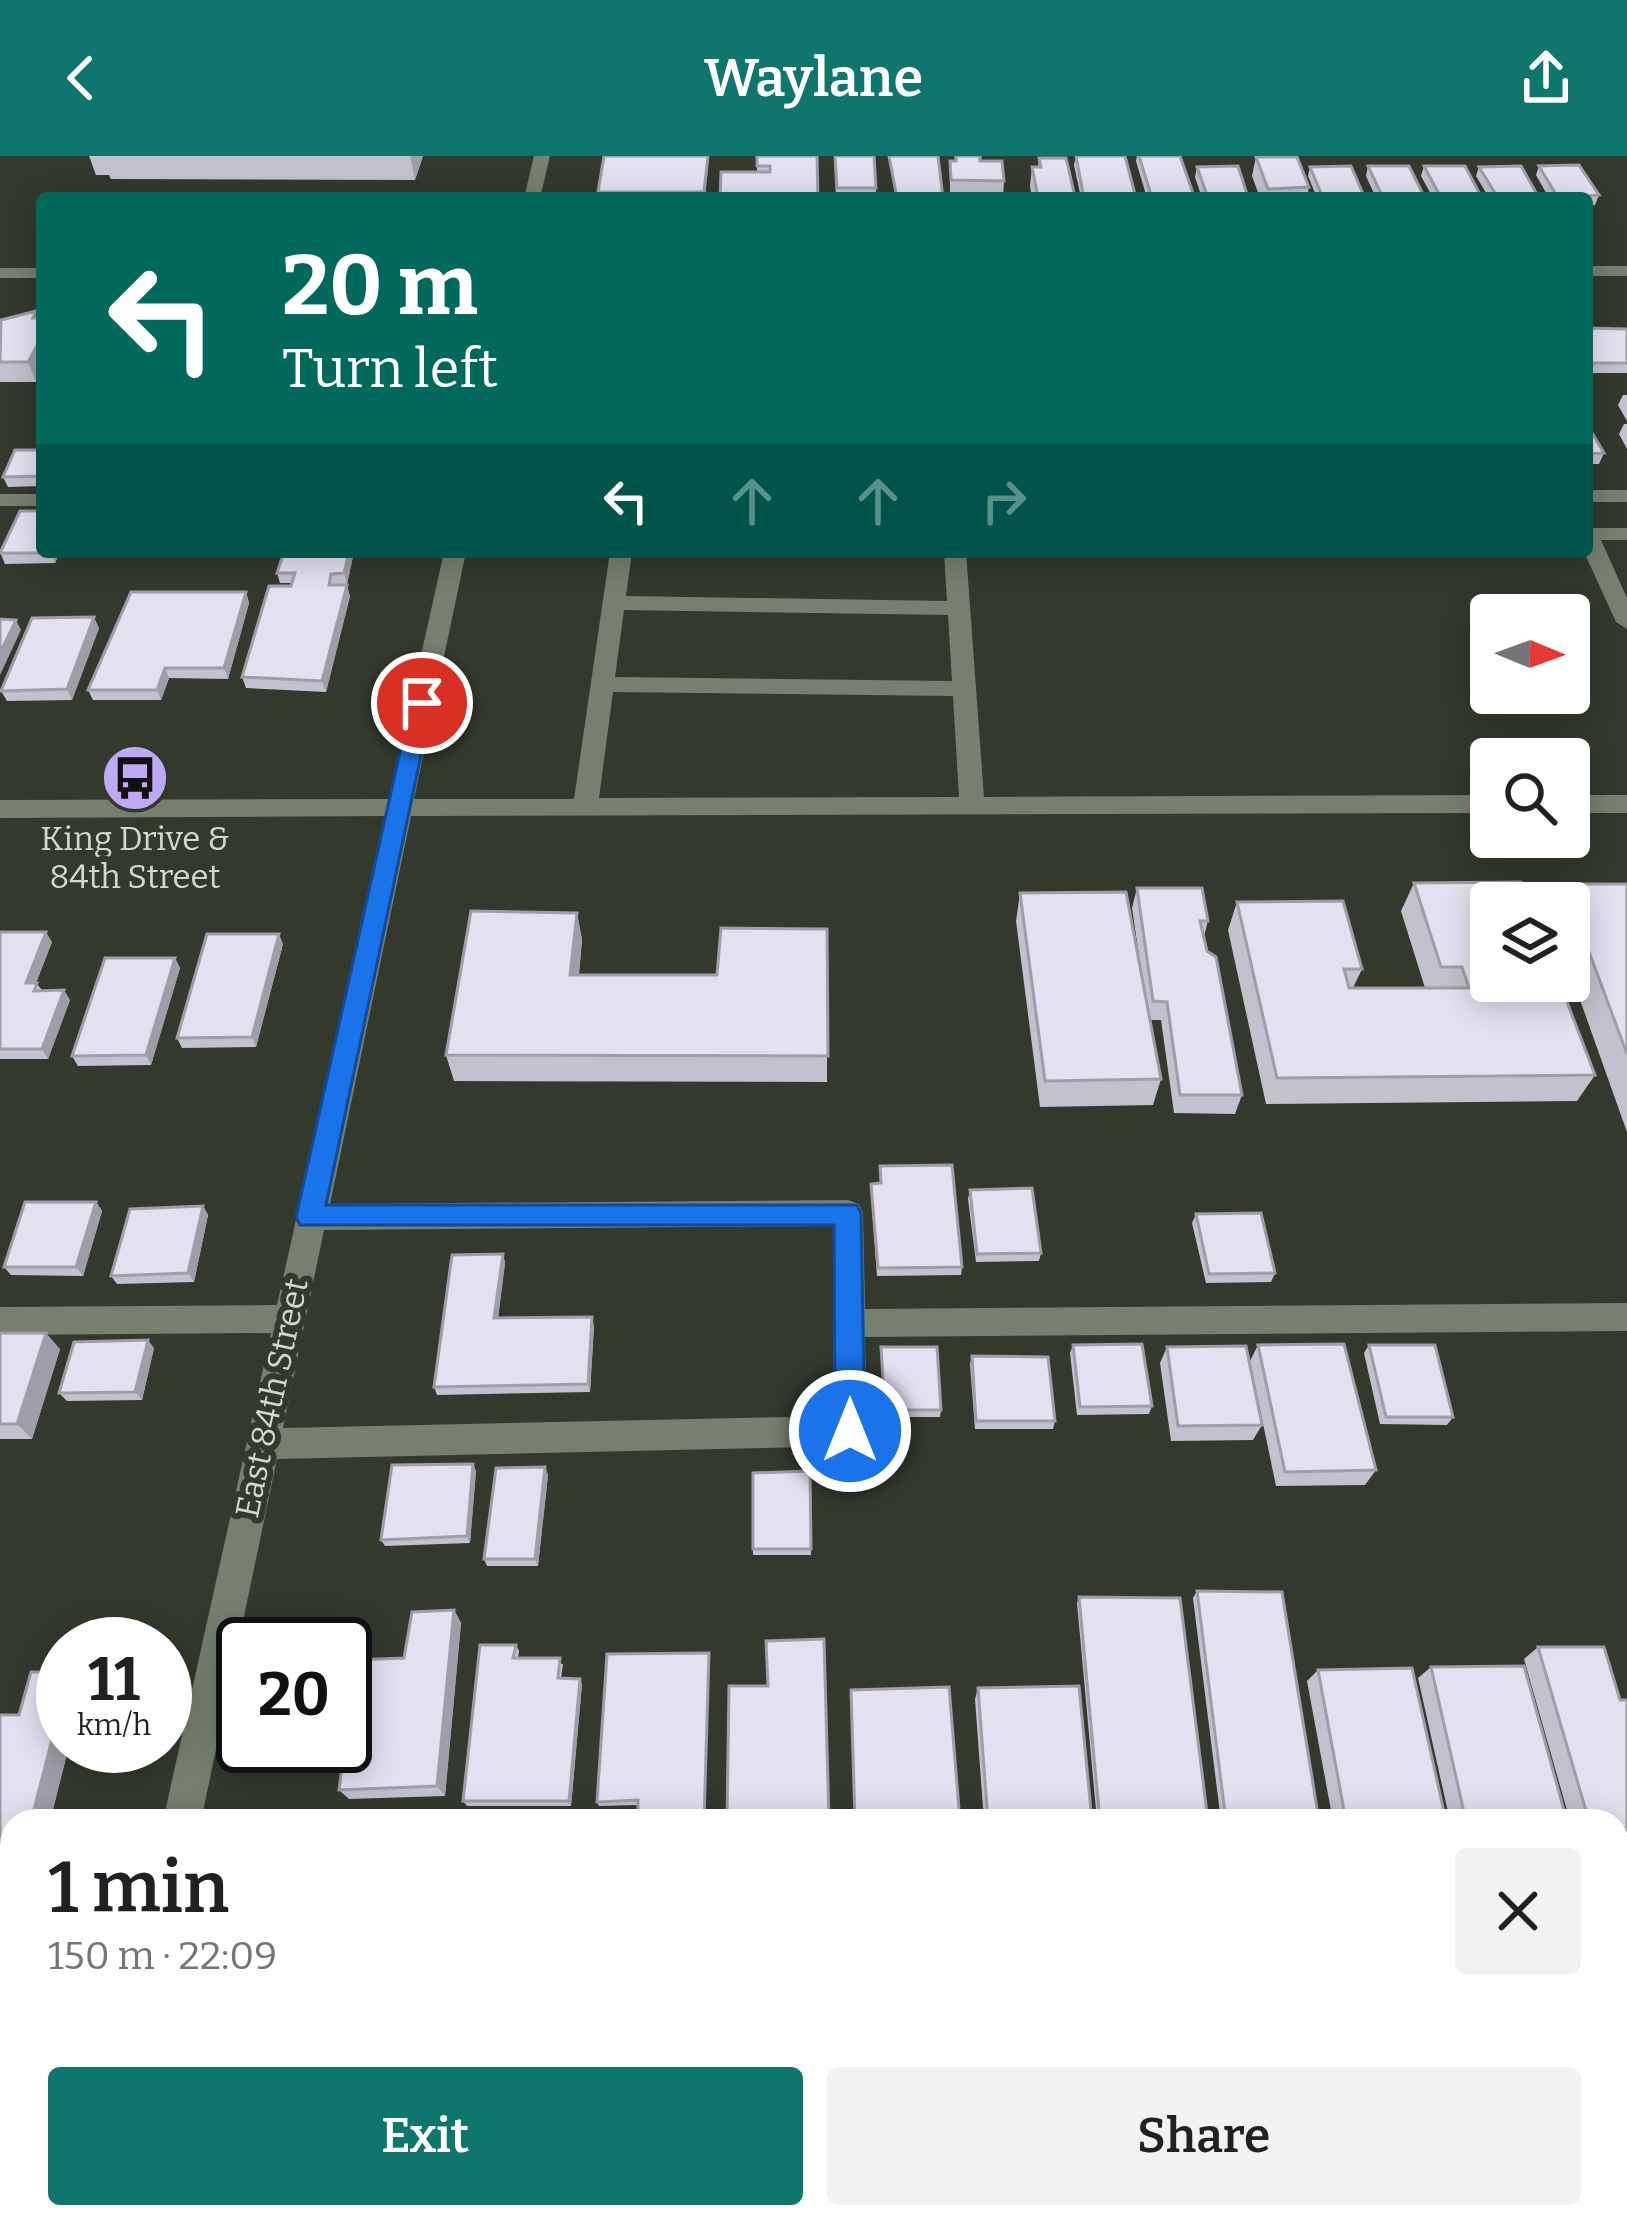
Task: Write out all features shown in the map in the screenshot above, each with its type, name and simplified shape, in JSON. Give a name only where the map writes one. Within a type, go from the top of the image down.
[{"type":"street","points":[[533,192],[542,156]]},
{"type":"street","points":[[1593,271],[1627,271]]},
{"type":"street","points":[[0,273],[36,273]]},
{"type":"street","points":[[1593,496],[1627,496]]},
{"type":"street","points":[[0,500],[36,500]]},
{"type":"street","points":[[1593,534],[1627,534]]},
{"type":"street","points":[[1593,547],[1627,622]]},
{"type":"street","name":"East 84th Street","points":[[185,1809],[454,558]]},
{"type":"street","points":[[585,807],[620,558]]},
{"type":"street","points":[[955,558],[972,806]]},
{"type":"street","points":[[614,603],[959,608]]},
{"type":"street","points":[[602,684],[965,688]]},
{"type":"street","points":[[0,809],[1470,804]]},
{"type":"street","points":[[1590,804],[1627,804]]},
{"type":"street","points":[[263,1444],[850,1431],[848,1213],[310,1217]]},
{"type":"street","points":[[849,1323],[1627,1317]]},
{"type":"street","points":[[0,1321],[289,1319]]},
{"type":"building","points":[[604,156],[708,156],[704,192],[598,192]]},
{"type":"building","points":[[757,156],[817,156],[818,192],[720,192],[721,172],[770,172],[770,166],[757,166]]},
{"type":"building","points":[[835,156],[874,156],[876,188],[837,188]]},
{"type":"building","points":[[889,156],[938,156],[942,192],[896,192]]},
{"type":"building","points":[[956,156],[1002,161],[1004,181],[951,180],[950,161],[956,161]]},
{"type":"building","points":[[1076,156],[1125,156],[1134,192],[1083,192]]},
{"type":"building","points":[[1139,156],[1180,156],[1193,192],[1150,192]]},
{"type":"building","points":[[1256,157],[1297,157],[1309,187],[1268,189]]},
{"type":"building","points":[[1039,158],[1066,158],[1074,192],[1037,192],[1032,167],[1041,167]]},
{"type":"building","points":[[1579,165],[1599,195],[1554,192],[1539,166]]},
{"type":"building","points":[[1238,166],[1246,192],[1206,192],[1197,167]]},
{"type":"building","points":[[1351,166],[1362,192],[1320,192],[1310,167]]},
{"type":"building","points":[[1368,166],[1409,166],[1422,192],[1380,192]]},
{"type":"building","points":[[1424,166],[1465,166],[1479,192],[1438,192]]},
{"type":"building","points":[[1521,166],[1536,192],[1494,192],[1479,167]]},
{"type":"building","points":[[36,311],[36,348],[28,362],[0,362],[1,320]]},
{"type":"building","points":[[1593,328],[1627,329],[1627,363],[1593,363]]},
{"type":"building","points":[[1593,434],[1604,453],[1593,454]]},
{"type":"building","points":[[15,450],[36,450],[36,476],[3,477]]},
{"type":"building","points":[[20,511],[36,511],[36,553],[0,553]]},
{"type":"building","points":[[282,558],[348,558],[344,573],[331,574],[329,585],[347,585],[322,681],[242,677],[269,586],[291,586],[295,573],[277,573]]},
{"type":"building","points":[[131,592],[246,592],[224,668],[165,668],[157,690],[88,690]]},
{"type":"building","points":[[94,617],[67,689],[1,691],[32,618]]},
{"type":"building","points":[[0,619],[16,620],[0,653]]},
{"type":"building","points":[[1470,882],[1470,1002],[1567,1002],[1595,1075],[1277,1078],[1237,902],[1343,901],[1362,969],[1344,969],[1349,988],[1469,988],[1462,967],[1441,967],[1414,883]]},
{"type":"building","points":[[1590,884],[1627,884],[1627,1054],[1590,954]]},
{"type":"building","points":[[1137,888],[1202,888],[1208,921],[1200,921],[1207,951],[1216,957],[1242,1095],[1180,1095],[1167,1002],[1153,1001]]},
{"type":"building","points":[[1126,892],[1161,1079],[1045,1081],[1020,893]]},
{"type":"building","points":[[471,911],[577,913],[570,975],[717,975],[721,928],[827,929],[828,1056],[446,1055]]},
{"type":"building","points":[[0,932],[46,932],[26,983],[37,983],[34,991],[64,990],[42,1049],[0,1049]]},
{"type":"building","points":[[207,934],[279,934],[252,1037],[177,1038]]},
{"type":"building","points":[[105,958],[175,958],[146,1055],[72,1056]]},
{"type":"building","points":[[952,1165],[962,1267],[878,1268],[871,1184],[881,1183],[880,1166]]},
{"type":"building","points":[[1032,1188],[1041,1253],[977,1254],[970,1190]]},
{"type":"building","points":[[25,1202],[96,1202],[76,1267],[4,1267]]},
{"type":"building","points":[[203,1206],[188,1273],[111,1276],[130,1209]]},
{"type":"building","points":[[1261,1213],[1275,1273],[1209,1274],[1196,1214]]},
{"type":"building","points":[[503,1254],[494,1318],[592,1317],[588,1384],[434,1387],[452,1255]]},
{"type":"building","points":[[0,1333],[46,1333],[17,1424],[0,1424]]},
{"type":"building","points":[[148,1340],[135,1392],[59,1393],[74,1342]]},
{"type":"building","points":[[1142,1344],[1152,1406],[1080,1407],[1073,1345]]},
{"type":"building","points":[[1344,1344],[1376,1470],[1285,1472],[1258,1345]]},
{"type":"building","points":[[1369,1345],[1435,1345],[1453,1417],[1386,1417]]},
{"type":"building","points":[[1246,1346],[1262,1425],[1178,1426],[1167,1347]]},
{"type":"building","points":[[881,1347],[937,1347],[941,1410],[885,1410]]},
{"type":"building","points":[[972,1356],[1048,1357],[1055,1421],[976,1421]]},
{"type":"building","points":[[473,1464],[467,1536],[381,1540],[392,1465]]},
{"type":"building","points":[[545,1467],[535,1559],[484,1559],[496,1468]]},
{"type":"building","points":[[810,1471],[811,1549],[753,1549],[753,1473]]},
{"type":"building","points":[[1197,1591],[1282,1592],[1317,1809],[1224,1809]]},
{"type":"building","points":[[1079,1597],[1180,1598],[1206,1809],[1099,1809]]},
{"type":"building","points":[[454,1610],[437,1786],[339,1790],[341,1773],[372,1773],[372,1659],[404,1658],[412,1612]]},
{"type":"building","points":[[824,1639],[829,1809],[727,1809],[729,1686],[768,1686],[766,1641]]},
{"type":"building","points":[[480,1645],[516,1645],[513,1658],[560,1658],[558,1678],[580,1679],[569,1801],[463,1801]]},
{"type":"building","points":[[1538,1647],[1604,1647],[1620,1700],[1627,1700],[1627,1809],[1585,1809]]},
{"type":"building","points":[[709,1653],[704,1809],[638,1809],[638,1800],[597,1802],[607,1654]]},
{"type":"building","points":[[1524,1666],[1564,1809],[1463,1809],[1431,1667]]},
{"type":"building","points":[[1412,1668],[1443,1809],[1344,1809],[1318,1670]]},
{"type":"building","points":[[31,1672],[36,1672],[36,1773],[43,1773],[34,1809],[0,1809],[0,1715],[19,1715]]},
{"type":"building","points":[[1079,1686],[1091,1809],[987,1809],[978,1688]]},
{"type":"building","points":[[949,1687],[959,1809],[855,1809],[851,1690]]},
{"type":"place","name":"King Drive & 84th Street","points":[[135,778]]},
{"type":"route","points":[[422,703],[310,1217],[848,1213],[850,1431]]}]
